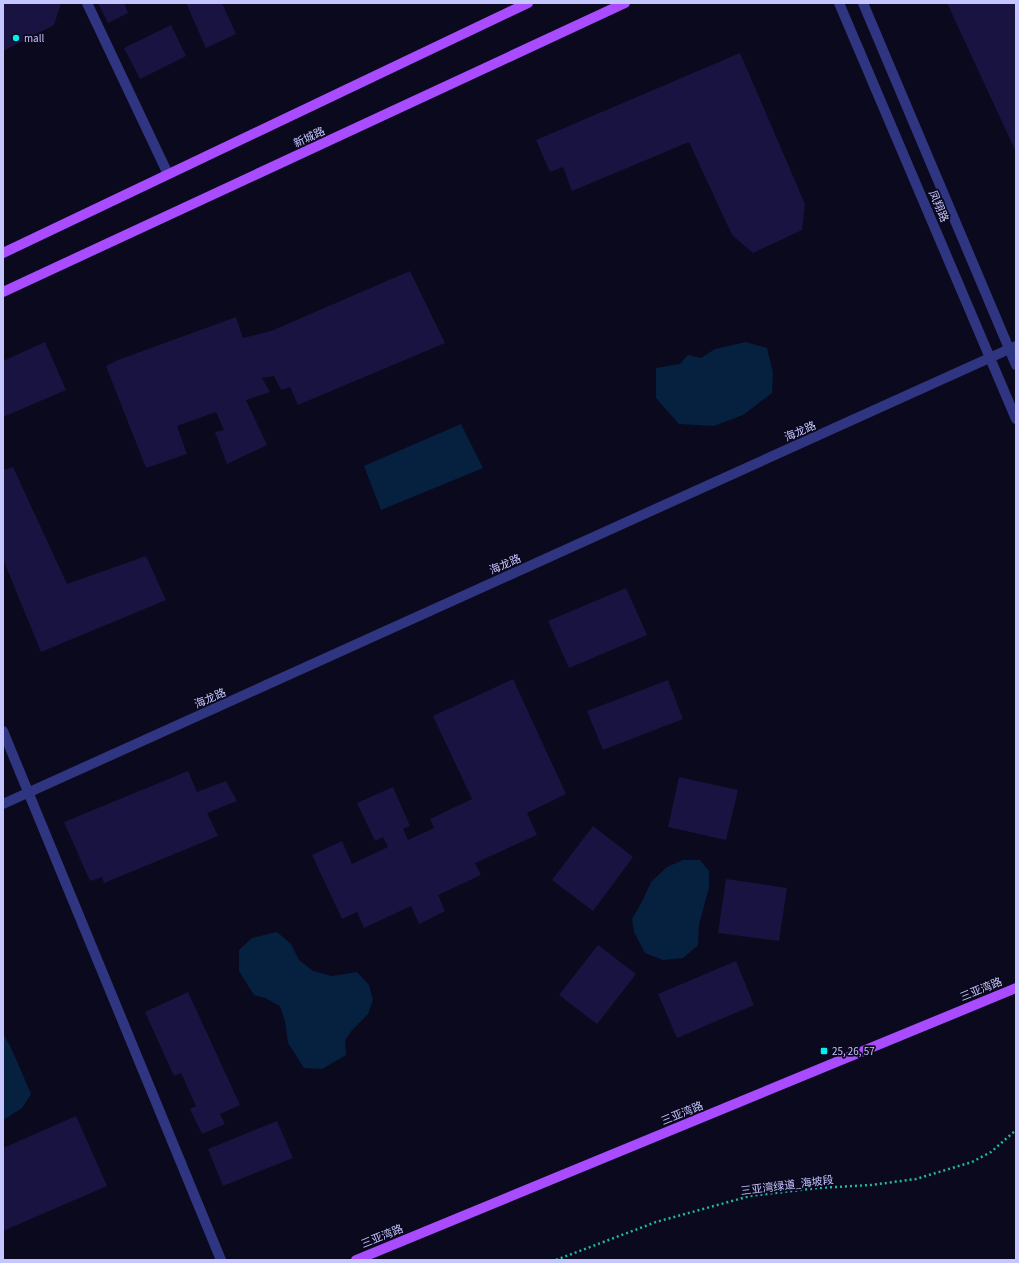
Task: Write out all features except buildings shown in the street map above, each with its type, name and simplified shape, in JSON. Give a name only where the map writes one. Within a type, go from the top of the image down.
[{"type":"main road","points":[[3,252],[528,3]]},
{"type":"main road","name":"新城路","points":[[3,292],[625,3]]},
{"type":"main road","name":"三亚湾路","points":[[356,1260],[1016,988]]},
{"type":"street","points":[[87,3],[168,174]]},
{"type":"street","name":"凤翔路","points":[[839,3],[1016,419]]},
{"type":"street","name":"凤翔路","points":[[863,3],[1013,347],[1016,365]]},
{"type":"street","name":"海龙路","points":[[3,804],[1013,347]]},
{"type":"street","points":[[3,731],[221,1260]]},
{"type":"path","name":"三亚湾绿道_海坡段","points":[[556,1260],[656,1222],[750,1196],[818,1188],[871,1185],[916,1179],[972,1162],[991,1152],[1016,1130]]},
{"type":"water","points":[[746,342],[767,348],[773,373],[772,393],[743,415],[714,426],[679,424],[656,398],[656,368],[680,364],[688,355],[701,358],[715,349]]},
{"type":"water","points":[[461,424],[483,468],[381,510],[364,466]]},
{"type":"water","points":[[683,860],[700,860],[709,871],[709,887],[699,925],[698,945],[683,958],[663,960],[645,953],[634,932],[632,919],[651,882],[667,867]]},
{"type":"water","points":[[277,932],[291,944],[299,960],[313,971],[332,976],[357,972],[369,985],[373,1000],[368,1014],[353,1029],[345,1040],[346,1055],[322,1069],[304,1068],[288,1043],[285,1021],[280,1006],[265,998],[254,995],[239,971],[239,950],[252,938]]},
{"type":"water","points":[[3,1033],[31,1094],[22,1108],[3,1120]]},
{"type":"place","name":"mall","points":[[16,38]]},
{"type":"place","name":"25, 26, 57","points":[[824,1051]]}]
